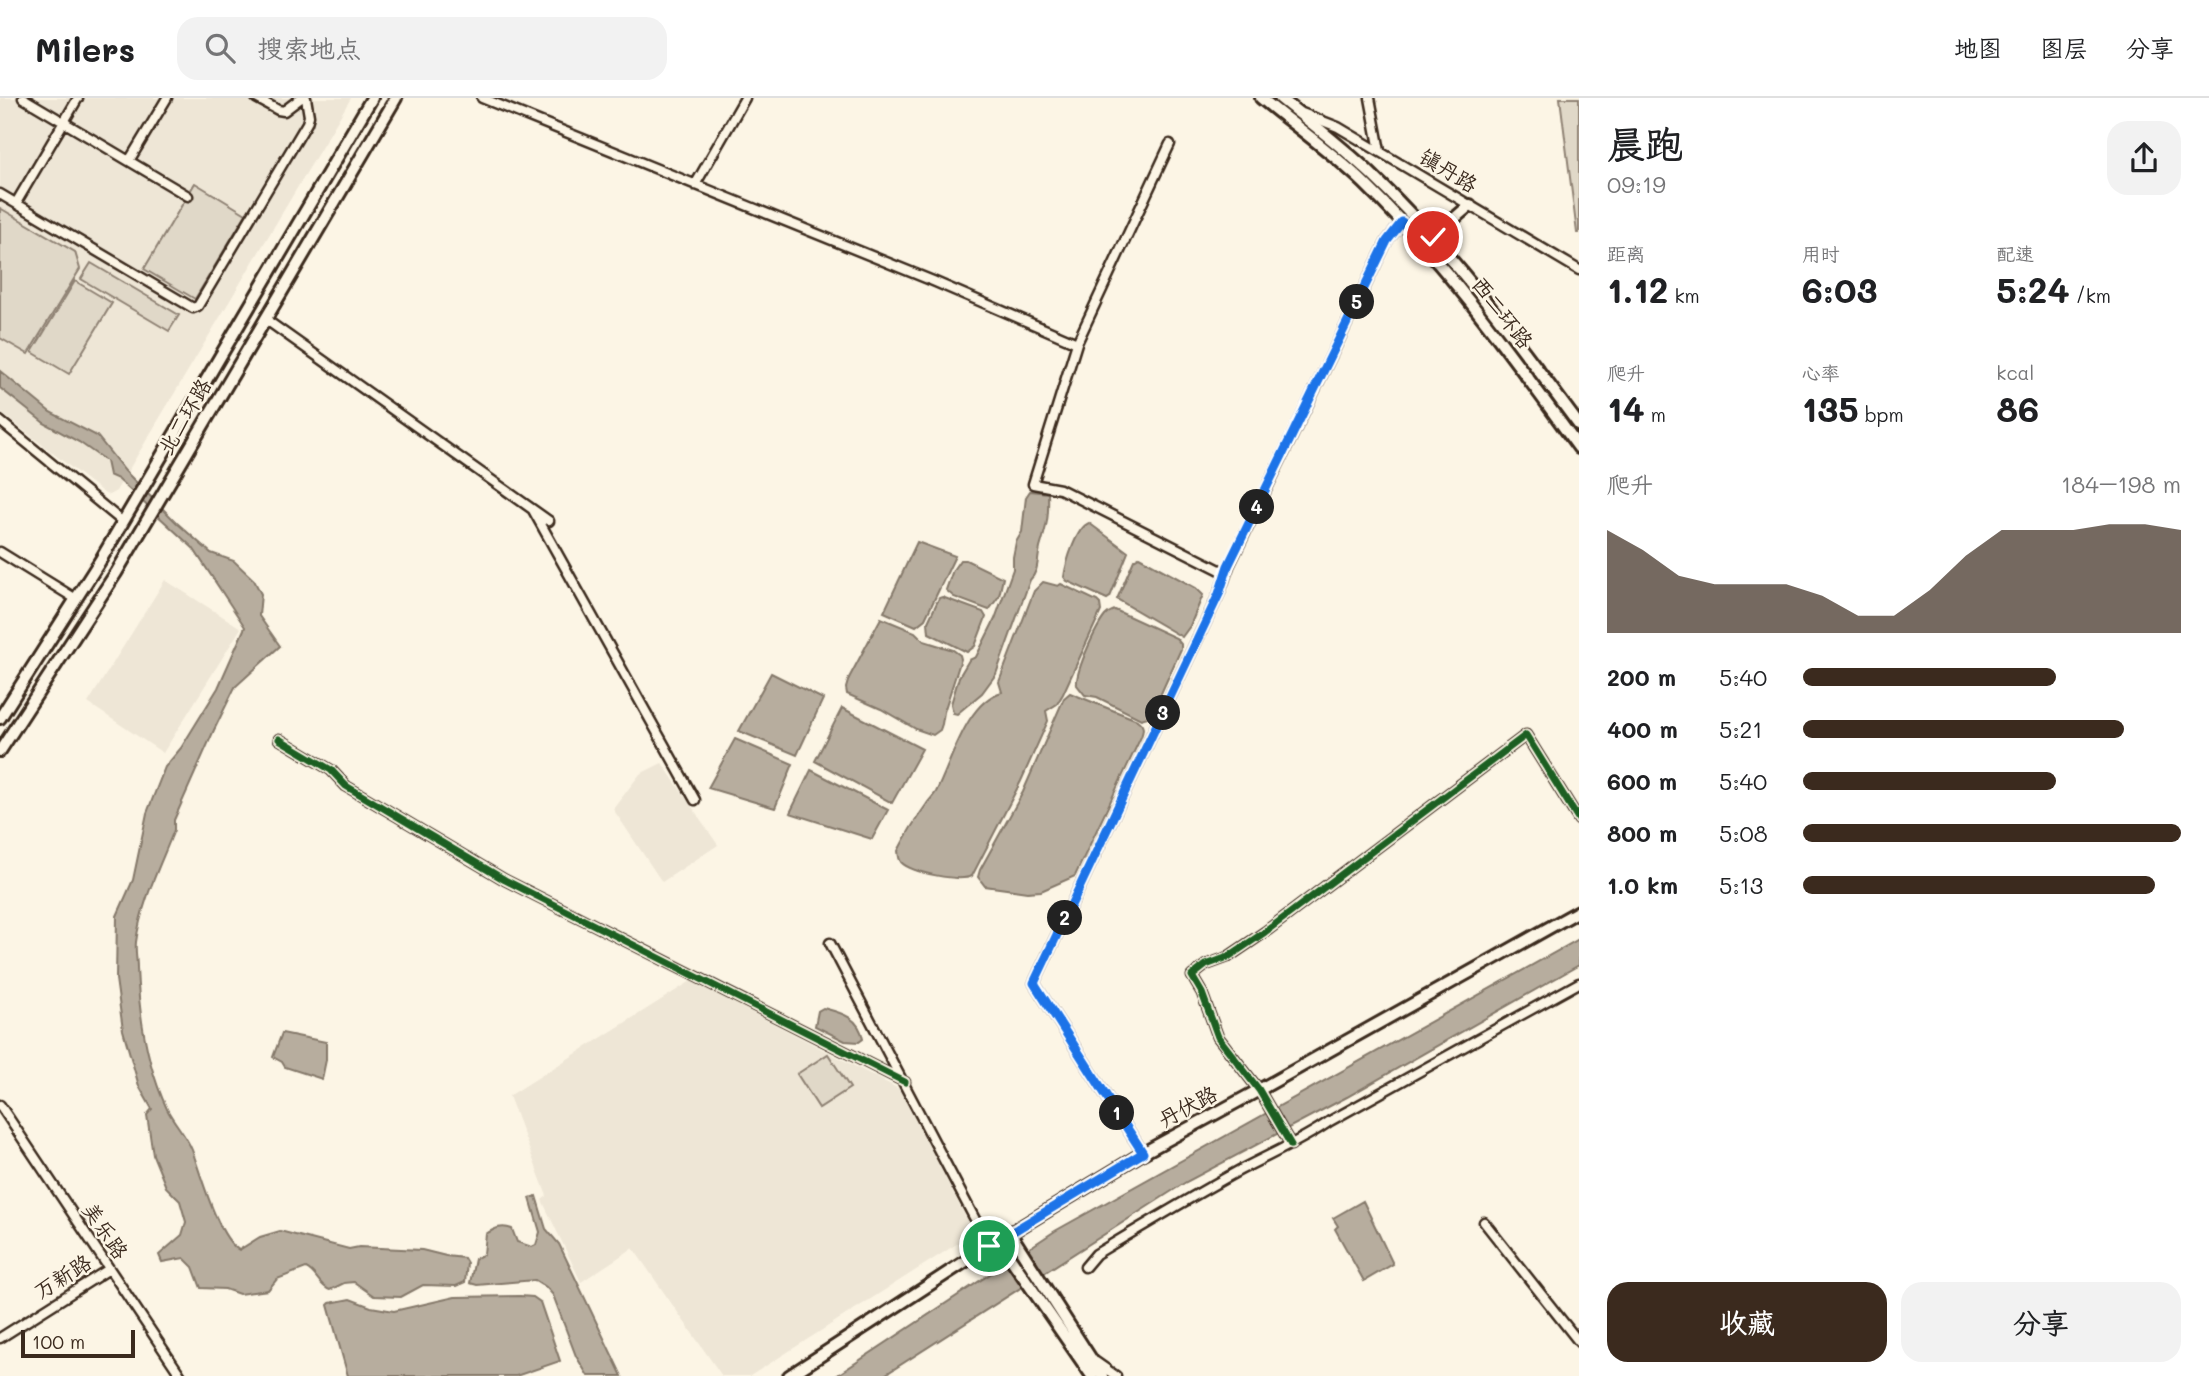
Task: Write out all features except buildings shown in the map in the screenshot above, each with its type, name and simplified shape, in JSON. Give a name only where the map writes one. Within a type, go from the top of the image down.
[{"type":"main road","name":"北二环路","points":[[0,718],[123,522],[372,98]]},
{"type":"main road","name":"北二环路","points":[[0,751],[89,615],[151,513],[396,98]]},
{"type":"main road","name":"西二环路","points":[[1261,98],[1363,182],[1423,245],[1479,311],[1579,447]]},
{"type":"main road","name":"西二环路","points":[[1280,98],[1371,173],[1433,237],[1489,303],[1579,425]]},
{"type":"main road","points":[[1287,120],[1296,111]]},
{"type":"main road","points":[[1423,245],[1470,205]]},
{"type":"main road","points":[[249,307],[265,319]]},
{"type":"main road","points":[[75,601],[89,615]]},
{"type":"main road","name":"丹伏路","points":[[789,1376],[994,1243],[1143,1153],[1579,911]]},
{"type":"main road","points":[[1010,1233],[1041,1280],[1087,1361],[1092,1376]]},
{"type":"main road","points":[[994,1243],[1009,1256],[1087,1361],[1102,1376]]},
{"type":"street","points":[[23,98],[188,196]]},
{"type":"street","points":[[16,203],[78,98]]},
{"type":"street","points":[[129,161],[167,98]]},
{"type":"street","points":[[0,194],[193,308],[198,306],[309,116],[304,98],[284,111],[256,98]]},
{"type":"street","points":[[482,98],[933,281],[1077,343]]},
{"type":"street","points":[[695,185],[746,98]]},
{"type":"street","points":[[1370,98],[1380,152]]},
{"type":"street","name":"镇丹路","points":[[1296,111],[1338,127],[1579,271]]},
{"type":"street","points":[[1170,144],[1077,343],[1033,484],[1060,489],[1226,573]]},
{"type":"street","points":[[1143,1153],[1034,983],[1219,594],[1226,573],[1387,241],[1402,222]]},
{"type":"street","points":[[265,319],[549,521]]},
{"type":"street","points":[[0,421],[123,522]]},
{"type":"street","points":[[533,510],[695,800]]},
{"type":"street","points":[[0,552],[75,601]]},
{"type":"street","points":[[1289,1142],[1259,1090],[1218,1037],[1202,993],[1192,976],[1206,965],[1228,957],[1265,932],[1526,735],[1579,820]]},
{"type":"street","points":[[279,739],[331,770],[346,786],[505,880],[905,1082]]},
{"type":"street","points":[[830,943],[994,1243]]},
{"type":"street","points":[[1085,1267],[1096,1254],[1209,1187],[1579,982]]},
{"type":"street","name":"美乐路","points":[[0,1105],[181,1376]]},
{"type":"street","points":[[1484,1222],[1579,1342]]},
{"type":"street","name":"万新路","points":[[0,1338],[109,1269]]},
{"type":"street","points":[[1085,1376],[1087,1361],[1116,1376]]},
{"type":"shaded area","points":[[0,98],[351,98],[116,491],[109,495],[0,412]]},
{"type":"shaded area","points":[[1560,98],[1579,98],[1579,233],[1577,233]]},
{"type":"shaded area","points":[[195,183],[246,214],[195,299],[144,269]]},
{"type":"shaded area","points":[[0,208],[75,252],[80,269],[28,354],[0,338]]},
{"type":"shaded area","points":[[91,263],[179,315],[169,331],[81,279]]},
{"type":"shaded area","points":[[75,281],[112,303],[69,374],[32,352]]},
{"type":"shaded area","points":[[0,371],[50,412],[97,436],[125,471],[177,523],[211,553],[234,561],[254,580],[261,594],[259,616],[280,646],[235,687],[214,730],[174,820],[174,830],[147,899],[136,942],[142,1022],[154,1076],[167,1109],[192,1150],[217,1220],[231,1243],[239,1250],[260,1237],[280,1231],[349,1249],[359,1247],[422,1250],[464,1258],[467,1263],[465,1282],[456,1286],[423,1285],[401,1297],[374,1296],[354,1282],[344,1283],[330,1290],[306,1268],[277,1279],[268,1290],[239,1294],[225,1289],[201,1288],[193,1267],[184,1258],[162,1262],[159,1255],[182,1235],[186,1222],[180,1201],[166,1187],[153,1155],[147,1115],[152,1109],[139,1086],[123,1030],[116,979],[117,916],[133,880],[147,813],[165,767],[181,748],[218,688],[245,627],[193,548],[118,479],[109,475],[106,461],[44,423],[0,388]]},
{"type":"shaded area","points":[[1030,491],[1048,493],[1047,521],[1036,569],[996,674],[982,693],[957,714],[953,713],[951,704],[959,677],[969,660],[976,657],[995,619],[1013,569],[1016,542],[1022,532],[1026,497]]},
{"type":"shaded area","points":[[1089,523],[1128,552],[1107,599],[1067,581],[1064,577],[1076,539]]},
{"type":"shaded area","points":[[917,542],[955,556],[925,619],[916,626],[884,612]]},
{"type":"shaded area","points":[[1139,557],[1196,588],[1203,595],[1190,626],[1182,637],[1117,599],[1134,560]]},
{"type":"shaded area","points":[[960,560],[966,560],[1003,578],[999,596],[989,610],[954,597],[946,590],[953,570]]},
{"type":"shaded area","points":[[165,580],[241,628],[163,753],[88,703]]},
{"type":"shaded area","points":[[1043,582],[1058,586],[1061,584],[1100,604],[1101,611],[1063,694],[1057,704],[1046,711],[1048,721],[1021,781],[972,876],[947,877],[906,866],[900,861],[898,851],[936,792],[970,720],[989,698],[1002,692],[999,682],[1034,591]]},
{"type":"shaded area","points":[[939,598],[983,612],[986,617],[975,646],[967,652],[929,633],[928,622]]},
{"type":"shaded area","points":[[1115,610],[1176,638],[1181,644],[1154,709],[1148,717],[1141,719],[1097,697],[1085,695],[1077,685],[1079,670],[1092,639],[1105,616]]},
{"type":"shaded area","points":[[881,618],[915,632],[924,641],[953,650],[960,655],[940,730],[933,735],[847,694],[849,678]]},
{"type":"shaded area","points":[[771,673],[823,699],[797,755],[739,731]]},
{"type":"shaded area","points":[[1070,693],[1137,720],[1143,727],[1141,737],[1075,876],[1041,891],[1027,892],[985,886],[978,877],[980,870],[1023,792],[1064,698]]},
{"type":"shaded area","points":[[842,708],[922,749],[892,803],[815,761]]},
{"type":"shaded area","points":[[735,739],[793,764],[775,808],[708,788]]},
{"type":"shaded area","points":[[662,763],[718,845],[662,882],[613,809],[640,774]]},
{"type":"shaded area","points":[[811,770],[888,810],[872,839],[790,813]]},
{"type":"shaded area","points":[[1579,939],[1579,965],[1347,1097],[1186,1182],[883,1376],[836,1376],[1055,1231]]},
{"type":"shaded area","points":[[691,981],[899,1089],[974,1233],[750,1376],[722,1376],[633,1248],[581,1282],[542,1200],[547,1196],[509,1096]]},
{"type":"shaded area","points":[[823,1008],[843,1014],[854,1021],[863,1039],[859,1042],[845,1041],[815,1026],[818,1011]]},
{"type":"shaded area","points":[[282,1033],[326,1042],[322,1079],[285,1067],[273,1057]]},
{"type":"shaded area","points":[[828,1054],[850,1088],[819,1108],[797,1074]]},
{"type":"shaded area","points":[[536,1196],[546,1229],[559,1244],[622,1376],[588,1376],[576,1356],[553,1295],[535,1280],[477,1285],[470,1283],[475,1259],[484,1254],[486,1234],[489,1232],[505,1227],[512,1229],[517,1242],[532,1247],[536,1245],[540,1232],[530,1198]]},
{"type":"shaded area","points":[[1363,1201],[1393,1264],[1364,1281],[1335,1229],[1338,1226],[1333,1218]]},
{"type":"shaded area","points":[[455,1297],[533,1297],[540,1302],[560,1361],[516,1376],[348,1376],[328,1305],[350,1299],[371,1307],[394,1311]]},
{"type":"cycle path","points":[[1143,1153],[1034,983],[1219,594],[1229,566],[1387,241],[1402,222]]},
{"type":"cycle path","points":[[1291,1145],[1259,1090],[1218,1037],[1202,993],[1192,976],[1206,965],[1228,957],[1265,932],[1526,735],[1579,820]]},
{"type":"cycle path","points":[[279,739],[331,770],[346,786],[505,880],[905,1082]]},
{"type":"route","points":[[989,1246],[1143,1153],[1034,983],[1219,594],[1228,566],[1387,241],[1402,222],[1423,245],[1433,237]]}]
